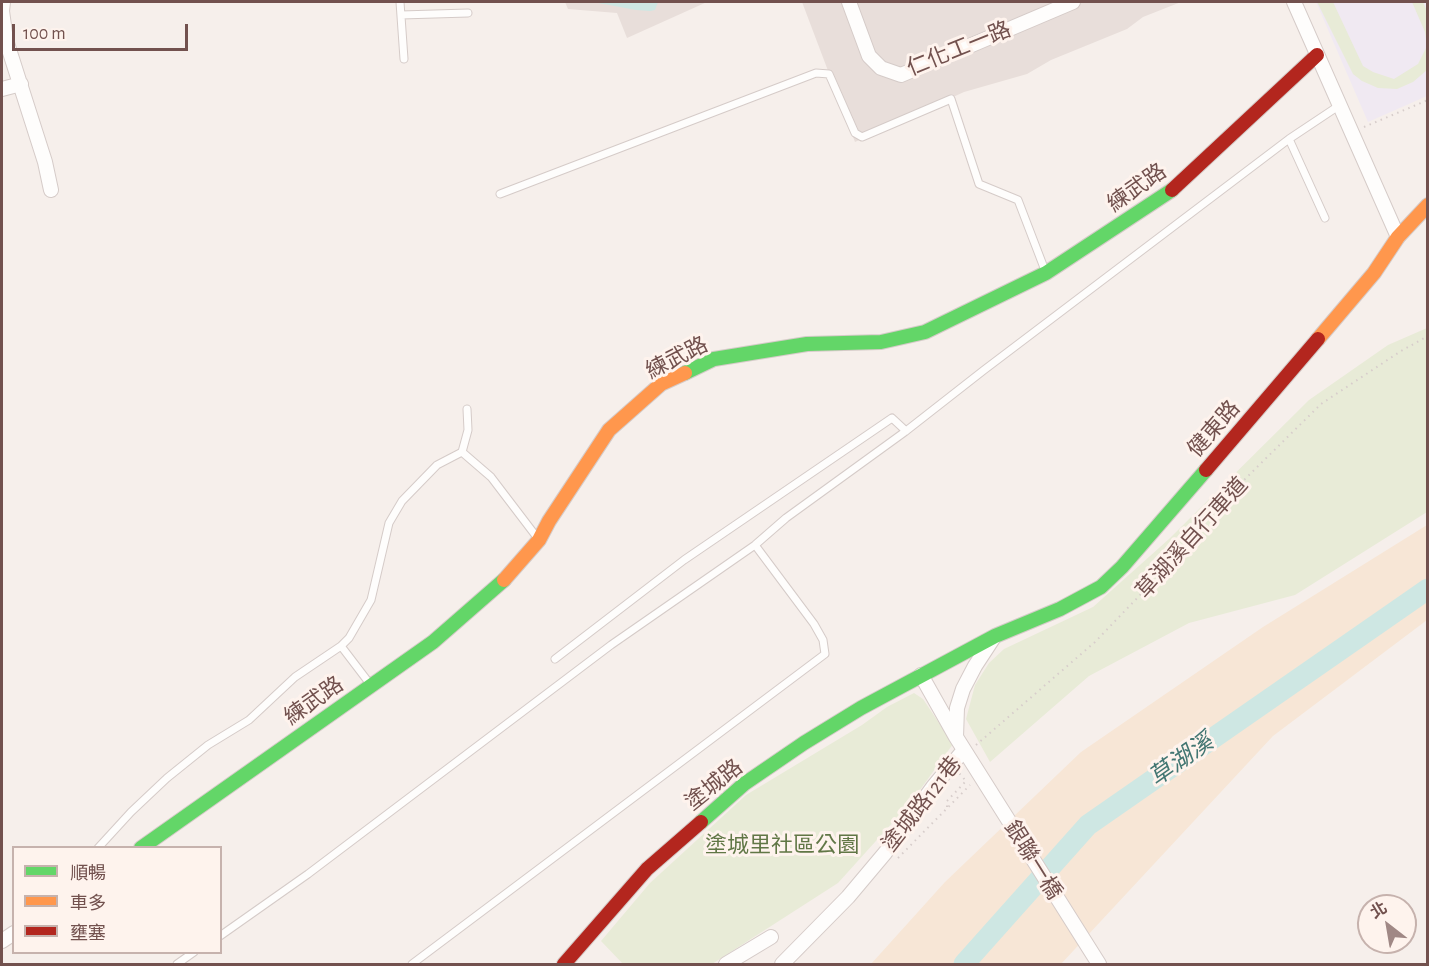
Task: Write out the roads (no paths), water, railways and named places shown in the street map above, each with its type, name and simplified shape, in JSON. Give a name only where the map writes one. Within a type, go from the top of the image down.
[{"type":"street","points":[[3,2],[6,40],[45,162],[51,190]]},
{"type":"street","name":"仁化工一路","points":[[849,2],[869,56],[881,68],[901,75],[1073,2]]},
{"type":"street","points":[[1294,2],[1398,237]]},
{"type":"street","name":"練武路","points":[[144,846],[372,686],[449,627],[507,577],[539,540],[609,430],[661,384],[714,359],[807,344],[881,342],[925,332],[1046,273],[1164,197],[1198,168],[1317,55]]},
{"type":"street","points":[[2,89],[21,84]]},
{"type":"street","name":"健東路","points":[[921,675],[995,636],[1087,596],[1110,580],[1339,316],[1374,273],[1398,237],[1428,205]]},
{"type":"street","points":[[956,737],[957,708],[963,689],[995,636]]},
{"type":"street","points":[[921,675],[966,752]]},
{"type":"street","name":"塗城路","points":[[564,964],[647,869],[744,784],[804,743],[921,675]]},
{"type":"street","name":"塗城路121巷","points":[[782,964],[853,891],[903,830],[939,779],[966,752]]},
{"type":"street","name":"銀聯一橋","points":[[966,752],[1099,964]]},
{"type":"street","points":[[726,964],[771,937]]},
{"type":"lane","points":[[400,2],[404,59]]},
{"type":"lane","points":[[401,15],[468,13]]},
{"type":"lane","points":[[500,194],[816,73],[829,74],[855,133],[862,137],[951,99],[979,184],[1018,200],[1046,273]]},
{"type":"lane","points":[[222,935],[308,874],[611,645],[755,545],[786,518],[906,431],[1288,139],[1340,105]]},
{"type":"lane","points":[[1288,139],[1325,218]]},
{"type":"lane","points":[[100,846],[167,778],[208,745],[249,720],[295,677],[341,646],[349,638],[371,600],[389,523],[402,501],[437,465],[462,452],[468,430],[467,409]]},
{"type":"lane","points":[[555,659],[684,560],[892,418],[906,431]]},
{"type":"lane","points":[[462,452],[491,477],[539,540]]},
{"type":"lane","points":[[412,964],[825,654],[824,640],[814,624],[755,545]]},
{"type":"lane","points":[[341,646],[372,686]]},
{"type":"lane","points":[[177,964],[191,954]]},
{"type":"water","points":[[593,2],[658,2],[655,10],[650,11]]},
{"type":"waterway","name":"草湖溪","points":[[964,964],[1088,825],[1428,589]]},
{"type":"park label","name":"塗城里社區公園","points":[[782,845]]}]
